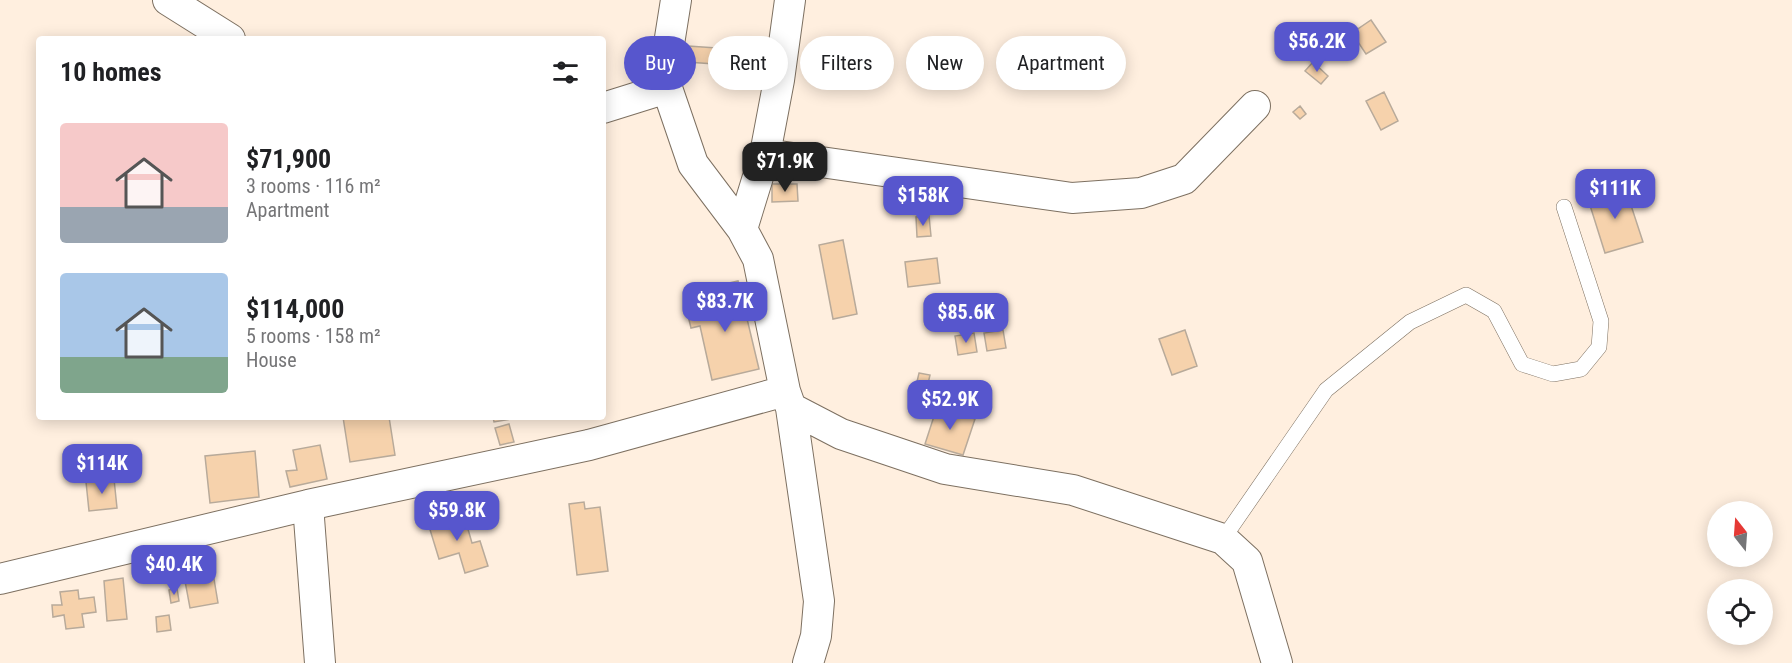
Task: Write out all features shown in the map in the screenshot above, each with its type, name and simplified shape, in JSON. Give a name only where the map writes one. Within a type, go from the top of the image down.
[{"type":"street","points":[[168,0],[225,36]]},
{"type":"street","points":[[670,36],[676,0]]},
{"type":"street","points":[[742,229],[765,154],[779,80],[790,0]]},
{"type":"street","points":[[606,107],[661,90]]},
{"type":"street","points":[[668,90],[693,164],[742,229],[758,260],[788,400],[819,601],[816,636],[808,663]]},
{"type":"street","points":[[765,154],[1072,198],[1141,193],[1184,178],[1255,106]]},
{"type":"street","points":[[0,579],[308,505],[788,400],[841,434],[945,469],[1073,490],[1223,539],[1247,561],[1277,663]]},
{"type":"street","points":[[308,505],[320,663]]},
{"type":"lane","points":[[1223,539],[1326,390],[1419,317],[1466,295],[1494,311],[1522,364],[1553,374],[1581,369],[1599,347],[1601,321],[1564,207]]},
{"type":"building","points":[[1371,20],[1386,42],[1366,54],[1352,33]]},
{"type":"building","points":[[696,47],[708,47],[708,63],[696,63]]},
{"type":"building","points":[[1313,62],[1328,76],[1321,84],[1305,71]]},
{"type":"building","points":[[1384,92],[1398,121],[1381,130],[1366,101]]},
{"type":"building","points":[[1300,106],[1306,114],[1300,119],[1293,112]]},
{"type":"building","points":[[772,184],[797,184],[798,201],[772,202]]},
{"type":"building","points":[[1625,187],[1643,242],[1605,253],[1588,199]]},
{"type":"building","points":[[929,216],[931,236],[917,237],[916,217]]},
{"type":"building","points":[[843,240],[857,314],[833,319],[819,245]]},
{"type":"building","points":[[937,258],[940,283],[908,287],[905,262]]},
{"type":"building","points":[[738,281],[759,369],[712,380],[700,326],[691,328],[686,307],[719,300],[716,286]]},
{"type":"building","points":[[1003,330],[1006,348],[987,351],[984,333]]},
{"type":"building","points":[[1185,330],[1197,366],[1172,375],[1159,339]]},
{"type":"building","points":[[974,333],[977,352],[958,355],[955,336]]},
{"type":"building","points":[[919,373],[930,375],[927,388],[916,386]]},
{"type":"building","points":[[937,407],[975,419],[963,455],[925,444]]},
{"type":"building","points":[[343,420],[389,420],[395,455],[350,462]]},
{"type":"building","points":[[509,424],[514,442],[500,445],[495,428]]},
{"type":"building","points":[[320,445],[327,479],[290,487],[286,471],[297,470],[293,450]]},
{"type":"building","points":[[106,450],[109,471],[95,473],[93,452]]},
{"type":"building","points":[[255,451],[259,497],[210,503],[205,456]]},
{"type":"building","points":[[114,479],[117,508],[89,511],[86,482]]},
{"type":"building","points":[[584,502],[585,509],[600,507],[608,571],[577,575],[569,504]]},
{"type":"building","points":[[463,512],[472,543],[480,541],[488,566],[465,573],[459,553],[439,559],[428,523]]},
{"type":"building","points":[[210,555],[218,603],[190,608],[185,581],[172,583],[168,562]]},
{"type":"building","points":[[123,578],[127,619],[107,621],[104,581]]},
{"type":"building","points":[[177,588],[179,601],[171,603],[169,590]]},
{"type":"building","points":[[78,590],[79,599],[94,597],[96,612],[82,614],[84,627],[66,629],[64,615],[53,617],[52,605],[62,605],[60,592]]},
{"type":"building","points":[[169,615],[171,630],[157,632],[156,617]]}]
